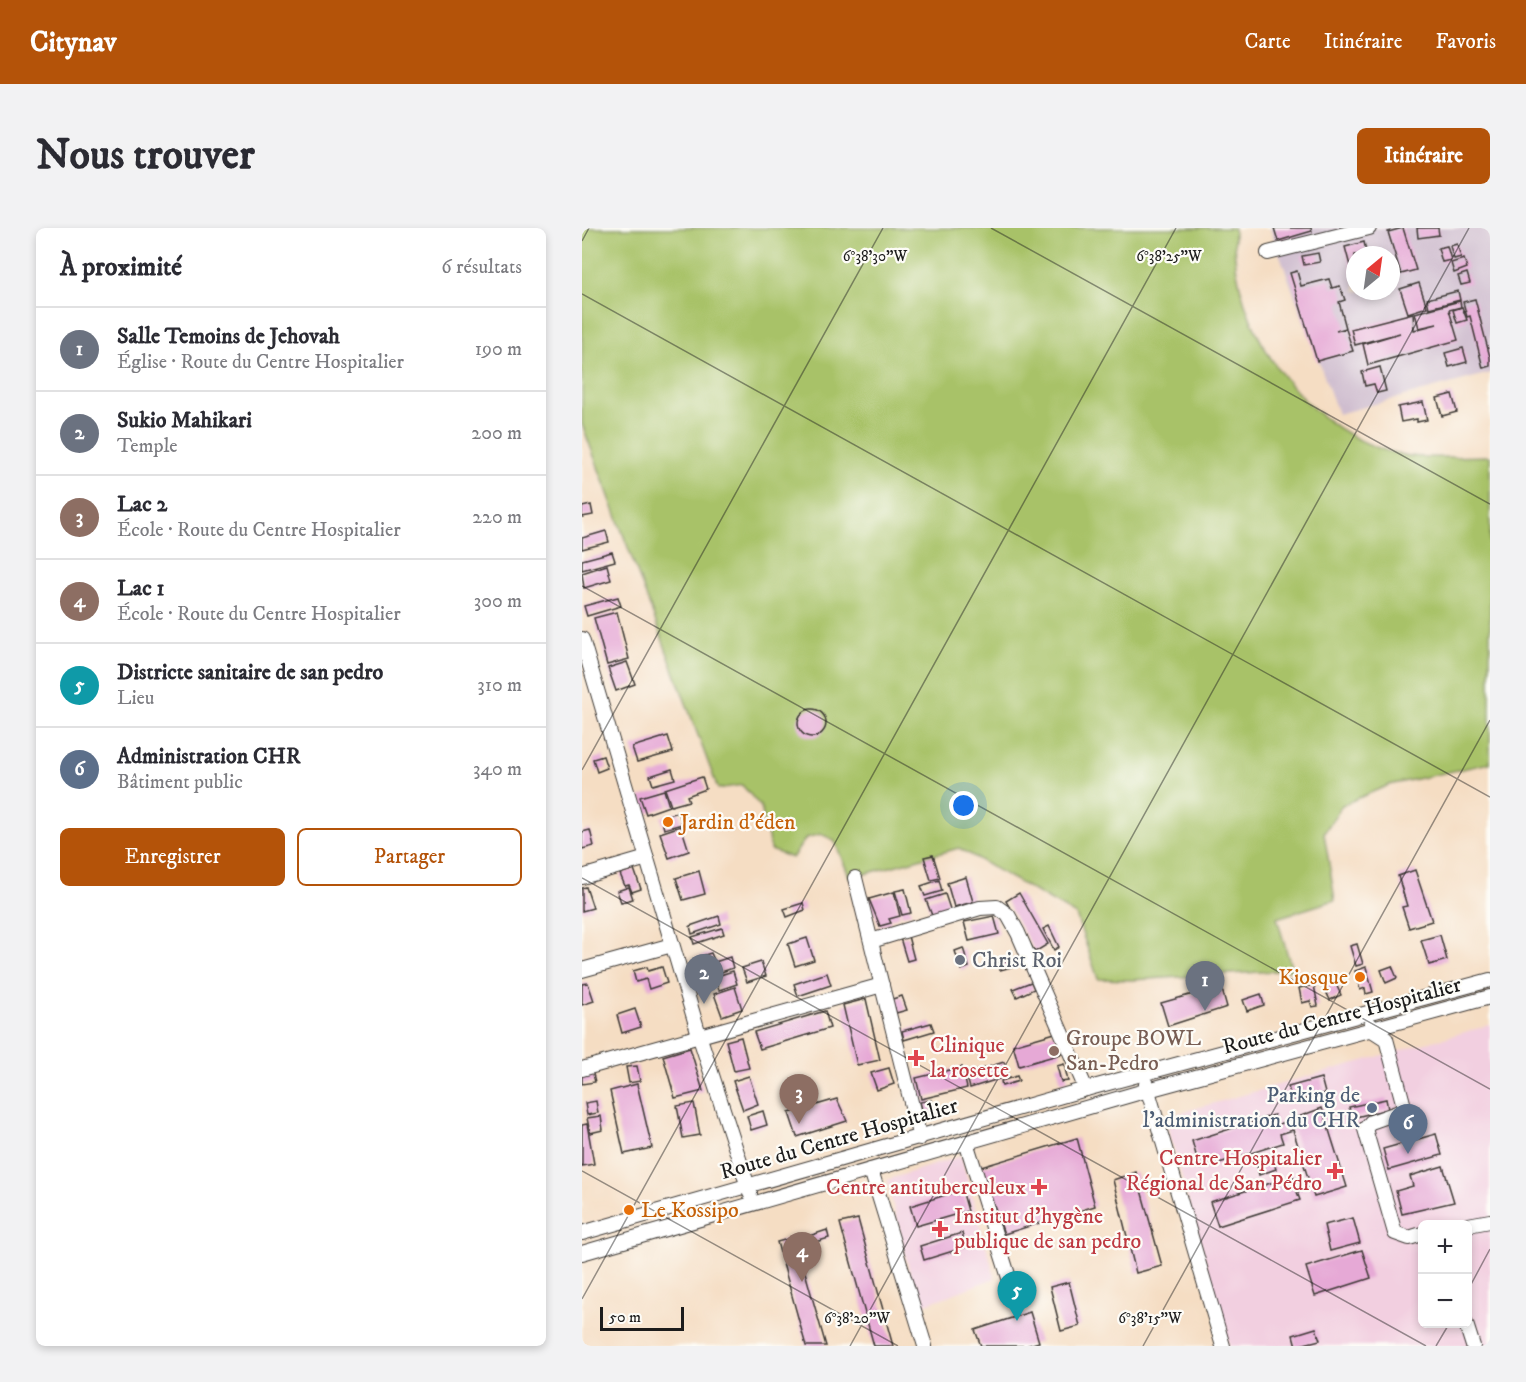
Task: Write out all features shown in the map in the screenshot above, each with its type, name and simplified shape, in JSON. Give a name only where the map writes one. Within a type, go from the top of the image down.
[{"type":"street","points":[[1268,253],[1369,228]]},
{"type":"street","points":[[582,639],[672,945],[752,1204]]},
{"type":"street","points":[[582,877],[647,858]]},
{"type":"street","points":[[855,878],[920,1138]]},
{"type":"street","points":[[871,941],[980,908],[997,907],[1008,915],[1018,933],[1086,1089]]},
{"type":"street","points":[[582,970],[672,945]]},
{"type":"street","name":"Route du Centre Hospitalier","points":[[582,1233],[1086,1089],[1490,980]]},
{"type":"street","points":[[582,1069],[700,1038],[882,985]]},
{"type":"street","name":"Route du Centre Hospitalier","points":[[582,1253],[1148,1090],[1490,997]]},
{"type":"street","points":[[1388,1006],[1393,1024],[1386,1039],[1405,1110],[1371,1122],[1365,1130],[1395,1233],[1409,1238],[1418,1235]]},
{"type":"street","points":[[1366,1012],[1372,1030],[1386,1039]]},
{"type":"street","points":[[1143,1074],[1223,1346]]},
{"type":"street","points":[[966,1142],[1011,1281]]},
{"type":"street","points":[[871,1170],[925,1346]]},
{"type":"street","points":[[1472,1224],[1490,1221]]},
{"type":"street","points":[[1468,1328],[1473,1346]]},
{"type":"shaded area","points":[[1270,228],[1490,228],[1490,373],[1338,414]]},
{"type":"shaded area","name":"Centre Hospitalier Régional de San Pédro","points":[[1490,1025],[1490,1346],[1229,1346],[1165,1117]]},
{"type":"shaded area","name":"Institut d'hygène publique de san pedro","points":[[961,1156],[995,1278],[918,1307],[887,1180]]},
{"type":"green space","points":[[582,228],[1234,228],[1236,265],[1244,301],[1259,337],[1278,369],[1303,398],[1331,423],[1364,442],[1408,456],[1490,456],[1490,763],[1389,785],[1342,805],[1324,833],[1335,900],[1277,918],[1292,970],[1132,980],[1098,979],[1076,915],[959,848],[850,878],[834,840],[821,834],[806,838],[792,858],[771,850],[761,807],[742,785],[718,789],[582,424]]},
{"type":"building","points":[[1274,228],[1311,228],[1312,231],[1278,241]]},
{"type":"building","points":[[1403,228],[1416,270],[1401,274],[1400,246],[1392,246],[1388,232]]},
{"type":"building","points":[[1417,228],[1438,228],[1439,235],[1418,238]]},
{"type":"building","points":[[1364,242],[1365,246],[1349,246]]},
{"type":"building","points":[[1457,244],[1461,257],[1454,259],[1450,246]]},
{"type":"building","points":[[1447,246],[1451,260],[1442,262],[1438,248]]},
{"type":"building","points":[[1318,253],[1320,262],[1304,265],[1302,256]]},
{"type":"building","points":[[1464,259],[1467,268],[1454,273],[1451,263]]},
{"type":"building","points":[[1297,271],[1301,286],[1329,279],[1332,288],[1340,286],[1345,300],[1339,302],[1346,328],[1336,331],[1346,329],[1353,351],[1317,361],[1290,273]]},
{"type":"building","points":[[1467,273],[1470,283],[1461,285],[1458,276]]},
{"type":"building","points":[[1419,283],[1427,307],[1408,313],[1400,289]]},
{"type":"building","points":[[1458,291],[1460,300],[1429,308],[1427,299]]},
{"type":"building","points":[[1475,299],[1490,357],[1490,366],[1483,368],[1470,316],[1467,317],[1463,302]]},
{"type":"building","points":[[1460,301],[1461,307],[1449,310],[1458,340],[1368,365],[1363,344],[1400,333],[1355,345],[1351,329],[1413,313],[1414,330],[1437,324],[1419,328],[1415,313]]},
{"type":"building","points":[[1462,307],[1467,320],[1457,323],[1453,310]]},
{"type":"building","points":[[1463,348],[1467,362],[1449,367],[1445,353]]},
{"type":"building","points":[[1380,367],[1386,391],[1377,393],[1374,384],[1365,386],[1362,372]]},
{"type":"building","points":[[1452,394],[1457,412],[1442,416],[1437,398]]},
{"type":"building","points":[[1423,402],[1427,420],[1401,422],[1398,407]]},
{"type":"building","points":[[591,505],[593,515],[582,517],[582,507]]},
{"type":"building","points":[[606,531],[609,542],[582,549],[582,538]]},
{"type":"building","points":[[612,552],[615,561],[582,570],[582,560]]},
{"type":"building","points":[[607,565],[611,580],[584,588],[582,573]]},
{"type":"building","points":[[618,597],[621,606],[587,616],[584,606]]},
{"type":"building","points":[[617,612],[629,659],[607,665],[594,618]]},
{"type":"building","points":[[627,662],[635,684],[616,691],[608,668]]},
{"type":"building","points":[[812,709],[822,713],[826,723],[822,733],[812,737],[802,733],[798,723],[802,713]]},
{"type":"building","points":[[668,736],[673,752],[637,762],[632,747]]},
{"type":"building","points":[[603,756],[607,768],[597,772],[593,759]]},
{"type":"building","points":[[672,769],[675,779],[653,785],[650,776]]},
{"type":"building","points":[[702,777],[706,789],[687,796],[689,801],[671,806],[665,789]]},
{"type":"building","points":[[664,790],[669,806],[646,814],[640,797]]},
{"type":"building","points":[[679,812],[682,824],[664,829],[661,817]]},
{"type":"building","points":[[681,826],[689,851],[669,858],[660,833]]},
{"type":"building","points":[[590,830],[594,846],[582,849],[582,832]]},
{"type":"building","points":[[933,855],[940,878],[931,880],[924,857]]},
{"type":"building","points":[[634,869],[641,889],[632,892],[629,885],[625,886],[620,874]]},
{"type":"building","points":[[1415,870],[1432,921],[1409,928],[1402,907],[1407,906],[1398,876]]},
{"type":"building","points":[[699,871],[705,894],[683,900],[676,878]]},
{"type":"building","points":[[966,877],[973,902],[954,907],[947,883]]},
{"type":"building","points":[[939,880],[942,891],[925,896],[921,886]]},
{"type":"building","points":[[586,887],[593,908],[582,911],[582,888]]},
{"type":"building","points":[[629,887],[633,899],[621,902],[617,891]]},
{"type":"building","points":[[905,889],[911,913],[902,915],[895,891]]},
{"type":"building","points":[[894,892],[900,916],[889,919],[891,923],[880,926],[869,899]]},
{"type":"building","points":[[1019,893],[1048,944],[1035,952],[1006,901]]},
{"type":"building","points":[[945,894],[951,912],[933,918],[926,900]]},
{"type":"building","points":[[803,903],[805,910],[787,917],[784,909]]},
{"type":"building","points":[[719,916],[721,924],[692,934],[690,926]]},
{"type":"building","points":[[994,916],[999,934],[969,941],[964,922]]},
{"type":"building","points":[[1049,926],[1059,947],[1054,950],[1043,929]]},
{"type":"building","points":[[722,928],[724,934],[694,944],[692,937]]},
{"type":"building","points":[[1440,935],[1447,960],[1429,965],[1421,940]]},
{"type":"building","points":[[908,936],[914,959],[907,961],[900,938]]},
{"type":"building","points":[[807,938],[814,960],[795,966],[788,944]]},
{"type":"building","points":[[1357,944],[1363,964],[1356,966],[1350,946]]},
{"type":"building","points":[[963,948],[969,967],[961,970],[955,951]]},
{"type":"building","points":[[711,953],[714,960],[698,965],[696,958]]},
{"type":"building","points":[[730,957],[733,968],[704,978],[700,967]]},
{"type":"building","points":[[1018,959],[1019,965],[1000,970],[998,963]]},
{"type":"building","points":[[761,962],[766,976],[747,982],[742,968]]},
{"type":"building","points":[[1392,966],[1397,978],[1386,983],[1381,970]]},
{"type":"building","points":[[647,967],[648,971],[662,967],[667,983],[649,989],[646,979],[636,982],[633,971]]},
{"type":"building","points":[[1366,967],[1373,992],[1366,994],[1365,988],[1360,990],[1355,971]]},
{"type":"building","points":[[733,971],[737,984],[719,990],[714,977]]},
{"type":"building","points":[[827,973],[831,985],[798,996],[794,984]]},
{"type":"building","points":[[1334,980],[1341,995],[1330,1000],[1322,983]]},
{"type":"building","points":[[1031,982],[1034,989],[1017,997],[1013,989]]},
{"type":"building","points":[[588,983],[594,1001],[582,1005],[582,984]]},
{"type":"building","points":[[1314,985],[1318,1006],[1312,1007],[1310,1001],[1302,1003],[1299,988]]},
{"type":"building","points":[[1221,986],[1227,1007],[1168,1026],[1161,1003]]},
{"type":"building","points":[[735,987],[742,1009],[722,1016],[714,994]]},
{"type":"building","points":[[1261,994],[1264,1005],[1247,1011],[1243,1000]]},
{"type":"building","points":[[902,996],[907,1010],[896,1013],[895,1008],[889,1010],[886,1001]]},
{"type":"building","points":[[866,999],[880,1060],[857,1065],[843,1005]]},
{"type":"building","points":[[635,1009],[641,1027],[622,1033],[617,1015]]},
{"type":"building","points":[[825,1011],[830,1028],[760,1049],[754,1032]]},
{"type":"building","points":[[931,1023],[934,1031],[904,1040],[902,1031]]},
{"type":"building","points":[[1055,1033],[1061,1054],[1019,1066],[1013,1045]]},
{"type":"building","points":[[741,1037],[749,1068],[734,1071],[726,1041]]},
{"type":"building","points":[[690,1048],[703,1091],[675,1098],[663,1056]]},
{"type":"building","points":[[1004,1062],[1008,1076],[970,1088],[966,1074]]},
{"type":"building","points":[[1064,1064],[1068,1081],[1061,1082],[1057,1066]]},
{"type":"building","points":[[637,1066],[640,1081],[629,1083],[626,1067]]},
{"type":"building","points":[[962,1067],[967,1088],[921,1099],[916,1078]]},
{"type":"building","points":[[889,1068],[894,1084],[877,1090],[871,1073]]},
{"type":"building","points":[[592,1070],[595,1082],[582,1084],[582,1072]]},
{"type":"building","points":[[749,1076],[758,1104],[743,1110],[733,1081]]},
{"type":"building","points":[[1017,1076],[1019,1081],[1002,1086],[1001,1081]]},
{"type":"building","points":[[1321,1078],[1325,1093],[1293,1103],[1288,1087]]},
{"type":"building","points":[[637,1084],[652,1148],[624,1154],[610,1091]]},
{"type":"building","points":[[837,1099],[847,1121],[797,1137],[789,1113]]},
{"type":"building","points":[[1386,1099],[1388,1109],[1352,1118],[1349,1107]]},
{"type":"building","points":[[931,1100],[934,1113],[924,1116],[920,1102]]},
{"type":"building","points":[[596,1101],[598,1113],[587,1115],[585,1103]]},
{"type":"building","points":[[694,1103],[700,1135],[683,1138],[677,1106]]},
{"type":"building","points":[[1322,1108],[1347,1187],[1314,1197],[1311,1187],[1297,1192],[1300,1200],[1218,1226],[1210,1202],[1293,1176],[1295,1185],[1309,1181],[1293,1130],[1280,1134],[1283,1143],[1200,1169],[1192,1141],[1274,1115],[1277,1125]]},
{"type":"building","points":[[763,1111],[767,1125],[751,1130],[747,1116]]},
{"type":"building","points":[[601,1116],[603,1130],[590,1133],[587,1118]]},
{"type":"building","points":[[587,1124],[594,1164],[582,1166],[582,1125]]},
{"type":"building","points":[[1436,1134],[1442,1155],[1389,1170],[1383,1149]]},
{"type":"building","name":"Centre antituberculeux","points":[[1077,1138],[1095,1206],[1004,1234],[981,1167]]},
{"type":"building","points":[[1273,1160],[1276,1169],[1259,1175],[1257,1165]]},
{"type":"building","points":[[1443,1166],[1454,1202],[1402,1214],[1396,1191],[1413,1186],[1410,1176]]},
{"type":"building","points":[[1136,1172],[1162,1266],[1136,1273],[1113,1180]]},
{"type":"building","name":"Institut d'hygène publique de san pedro","points":[[962,1190],[968,1211],[916,1226],[910,1206]]},
{"type":"building","points":[[1353,1218],[1360,1243],[1330,1251],[1324,1225]]},
{"type":"building","points":[[858,1219],[893,1346],[874,1346],[840,1223]]},
{"type":"building","points":[[827,1230],[829,1238],[812,1243],[809,1236]]},
{"type":"building","points":[[962,1233],[966,1247],[924,1260],[920,1246]]},
{"type":"building","points":[[795,1237],[826,1346],[806,1346],[777,1242]]},
{"type":"building","points":[[1362,1250],[1371,1278],[1315,1296],[1306,1267]]},
{"type":"building","points":[[1069,1282],[1080,1326],[1061,1331],[1050,1287]]},
{"type":"building","points":[[1030,1312],[1039,1342],[1026,1346],[981,1346],[975,1330]]},
{"type":"building","points":[[1316,1328],[1320,1340],[1296,1346],[1293,1335]]},
{"type":"place","name":"Jardin d'éden","points":[[668,822]]},
{"type":"place","name":"Christ Roi","points":[[960,960]]},
{"type":"place","name":"Kiosque","points":[[1360,977]]},
{"type":"place","name":"Sukio Mahikari","points":[[704,1004]]},
{"type":"place","name":"Salle Temoins de Jehovah","points":[[1205,1011]]},
{"type":"place","name":"Groupe BOWL San-Pedro","points":[[1054,1051]]},
{"type":"place","name":"Clinique la rosette","points":[[916,1058]]},
{"type":"place","name":"Parking de l'administration du CHR","points":[[1372,1108]]},
{"type":"place","name":"Lac 2","points":[[799,1124]]},
{"type":"place","name":"Administration CHR","points":[[1408,1154]]},
{"type":"place","name":"Centre Hospitalier Régional de San Pédro","points":[[1335,1171]]},
{"type":"place","name":"Centre antituberculeux","points":[[1039,1187]]},
{"type":"place","name":"Le Kossipo","points":[[629,1210]]},
{"type":"place","name":"Institut d'hygène publique de san pedro","points":[[940,1229]]},
{"type":"place","name":"Lac 1","points":[[802,1282]]},
{"type":"place","name":"Districte sanitaire de san pedro","points":[[1017,1321]]}]
